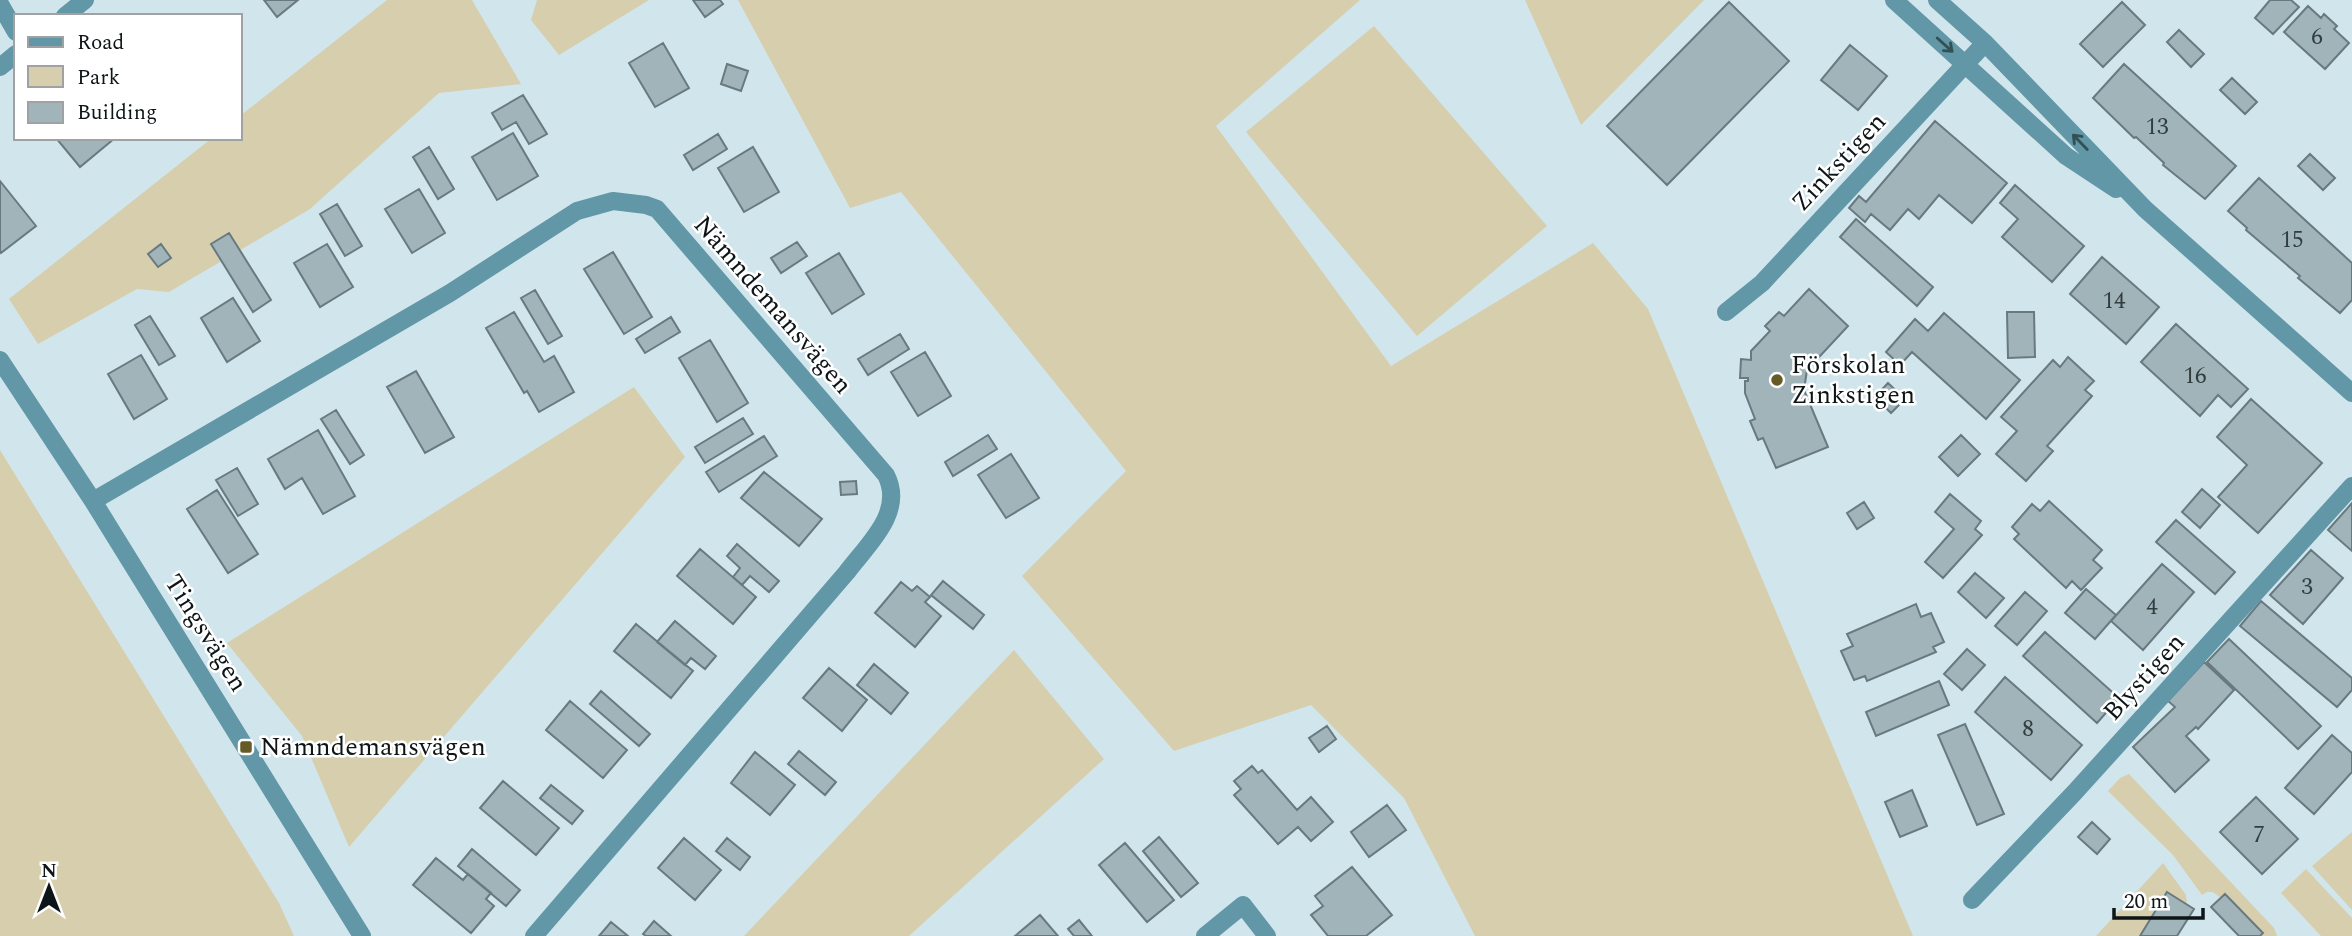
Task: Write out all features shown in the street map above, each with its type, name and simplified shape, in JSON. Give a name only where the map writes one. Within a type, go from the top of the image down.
[{"type":"street","points":[[68,14],[85,0]]},
{"type":"street","points":[[1894,0],[2066,156],[2145,209]]},
{"type":"street","points":[[1937,0],[1985,43],[2145,209],[2352,393]]},
{"type":"street","points":[[0,4],[14,28]]},
{"type":"street","name":"Zinkstigen","points":[[1726,312],[1762,283],[1985,43]]},
{"type":"street","points":[[0,67],[14,56]]},
{"type":"street","name":"Nämndemansvägen","points":[[93,501],[450,293],[577,211],[613,201],[657,209],[886,475],[890,484],[891,506],[886,521],[847,572],[534,936]]},
{"type":"street","name":"Tingsvägen","points":[[0,360],[93,501],[362,936]]},
{"type":"street","name":"Blystigen","points":[[1972,900],[2079,787],[2352,486]]},
{"type":"street","points":[[1205,936],[1243,905],[1267,936]]},
{"type":"green space","points":[[387,0],[472,0],[521,84],[439,93],[310,209],[169,292],[137,289],[38,344],[9,299],[209,140],[242,140],[242,114]]},
{"type":"green space","points":[[537,0],[649,0],[559,55],[531,20]]},
{"type":"green space","points":[[738,0],[1360,0],[1216,126],[1391,366],[1593,243],[1648,309],[1913,936],[1475,936],[1404,798],[1311,705],[1174,751],[1022,576],[1126,471],[901,192],[850,208]]},
{"type":"green space","points":[[1525,0],[1704,0],[1581,125]]},
{"type":"green space","points":[[1374,26],[1547,226],[1417,336],[1246,132]]},
{"type":"green space","points":[[634,387],[685,457],[349,847],[302,736],[227,643]]},
{"type":"green space","points":[[0,450],[279,903],[294,936],[0,936]]},
{"type":"green space","points":[[1014,650],[1104,759],[909,936],[744,936]]},
{"type":"green space","points":[[2129,774],[2274,928],[2277,936],[2260,936],[2262,933],[2226,894],[2221,898],[2213,892],[2202,895],[2173,855],[2108,791],[2120,778]]},
{"type":"green space","points":[[2352,832],[2352,910],[2312,866]]},
{"type":"green space","points":[[2163,863],[2186,895],[2187,904],[2140,936],[2096,936]]},
{"type":"green space","points":[[2306,869],[2352,918],[2352,936],[2321,936],[2281,893]]},
{"type":"building","points":[[264,0],[298,0],[277,17]]},
{"type":"building","points":[[693,0],[720,0],[723,4],[705,17]]},
{"type":"building","points":[[2270,0],[2291,0],[2299,7],[2273,34],[2255,18]]},
{"type":"building","points":[[1729,2],[1789,61],[1667,185],[1607,126]]},
{"type":"building","points":[[2122,2],[2145,25],[2103,67],[2080,44]]},
{"type":"building","points":[[2308,6],[2321,18],[2324,14],[2337,26],[2334,29],[2349,43],[2325,69],[2284,32]]},
{"type":"building","points":[[2179,30],[2204,54],[2191,67],[2167,42]]},
{"type":"building","points":[[663,43],[689,88],[655,107],[629,63]]},
{"type":"building","points":[[1850,45],[1887,76],[1858,110],[1821,80]]},
{"type":"building","points":[[727,64],[748,71],[741,91],[721,84]]},
{"type":"building","points":[[2124,64],[2236,166],[2205,199],[2163,165],[2164,163],[2093,98]]},
{"type":"building","points":[[2232,78],[2257,102],[2245,114],[2220,90]]},
{"type":"building","points":[[523,95],[547,134],[529,144],[516,122],[502,130],[492,113]]},
{"type":"building","points":[[1935,121],[2007,183],[1972,223],[1939,195],[1919,219],[1908,209],[1890,230],[1871,214],[1865,222],[1849,208],[1859,196],[1866,202]]},
{"type":"building","points":[[513,133],[538,176],[497,200],[472,157]]},
{"type":"building","points":[[718,134],[727,149],[693,170],[684,155]]},
{"type":"building","points":[[58,140],[113,140],[80,167]]},
{"type":"building","points":[[429,147],[454,189],[438,199],[413,157]]},
{"type":"building","points":[[753,147],[779,192],[744,212],[718,168]]},
{"type":"building","points":[[2310,154],[2335,178],[2323,190],[2298,166]]},
{"type":"building","points":[[2259,178],[2352,263],[2352,300],[2340,313],[2298,278],[2300,276],[2228,211]]},
{"type":"building","points":[[0,181],[36,226],[1,253],[0,251]]},
{"type":"building","points":[[2015,185],[2084,246],[2052,282],[2002,237],[2018,219],[2000,203]]},
{"type":"building","points":[[419,189],[445,233],[412,253],[385,209]]},
{"type":"building","points":[[337,204],[362,246],[345,256],[320,214]]},
{"type":"building","points":[[1856,219],[1933,287],[1917,306],[1840,237]]},
{"type":"building","points":[[229,233],[271,300],[253,312],[211,244]]},
{"type":"building","points":[[797,242],[807,256],[781,273],[771,258]]},
{"type":"building","points":[[161,244],[171,258],[158,267],[148,254]]},
{"type":"building","points":[[327,244],[353,287],[320,307],[294,263]]},
{"type":"building","points":[[613,252],[652,317],[624,334],[584,269]]},
{"type":"building","points":[[839,253],[864,294],[832,314],[806,273]]},
{"type":"building","points":[[2102,257],[2159,307],[2126,344],[2070,294]]},
{"type":"building","name":"Förskolan Zinkstigen","points":[[1809,289],[1848,326],[1807,370],[1804,390],[1828,447],[1776,468],[1763,438],[1758,440],[1750,421],[1755,419],[1745,393],[1745,381],[1748,381],[1748,378],[1740,378],[1741,359],[1751,360],[1751,351],[1770,331],[1765,326],[1779,312],[1784,316]]},
{"type":"building","points":[[535,290],[562,336],[548,344],[521,298]]},
{"type":"building","points":[[233,298],[260,341],[227,362],[201,318]]},
{"type":"building","points":[[514,312],[544,362],[554,356],[574,392],[539,412],[527,391],[524,393],[486,328]]},
{"type":"building","points":[[2007,312],[2034,312],[2035,357],[2008,358]]},
{"type":"building","points":[[1944,313],[2020,380],[1986,419],[1912,352],[1900,365],[1886,352],[1915,319],[1928,331]]},
{"type":"building","points":[[150,316],[175,356],[159,365],[135,325]]},
{"type":"building","points":[[671,317],[680,332],[645,353],[636,339]]},
{"type":"building","points":[[2176,324],[2248,389],[2231,407],[2218,395],[2200,416],[2141,362]]},
{"type":"building","points":[[900,334],[909,349],[868,375],[858,359]]},
{"type":"building","points":[[710,340],[748,403],[717,422],[679,358]]},
{"type":"building","points":[[925,352],[951,396],[918,416],[891,372]]},
{"type":"building","points":[[141,355],[167,399],[134,419],[108,374]]},
{"type":"building","points":[[2068,357],[2094,381],[2085,390],[2092,396],[2047,446],[2053,451],[2026,481],[1996,454],[2017,431],[2001,417],[2053,360],[2060,367]]},
{"type":"building","points":[[416,371],[454,437],[425,453],[387,387]]},
{"type":"building","points":[[1888,383],[1905,399],[1891,413],[1875,397]]},
{"type":"building","points":[[2251,399],[2322,463],[2258,533],[2218,497],[2247,465],[2217,437]]},
{"type":"building","points":[[336,410],[364,455],[350,464],[321,419]]},
{"type":"building","points":[[743,418],[753,434],[705,463],[695,447]]},
{"type":"building","points":[[318,430],[355,496],[323,514],[302,478],[285,489],[268,459]]},
{"type":"building","points":[[988,435],[997,449],[953,476],[945,462]]},
{"type":"building","points":[[1961,435],[1980,454],[1958,476],[1939,457]]},
{"type":"building","points":[[764,436],[777,456],[719,492],[706,472]]},
{"type":"building","points":[[1011,454],[1039,498],[1006,518],[978,475]]},
{"type":"building","points":[[237,468],[258,504],[238,516],[216,480]]},
{"type":"building","points":[[764,472],[822,519],[799,546],[741,498]]},
{"type":"building","points":[[856,481],[857,494],[841,495],[840,482]]},
{"type":"building","points":[[2202,489],[2220,505],[2200,528],[2182,512]]},
{"type":"building","points":[[217,490],[258,554],[228,573],[187,509]]},
{"type":"building","points":[[1950,494],[1981,521],[1975,529],[1982,535],[1943,578],[1925,562],[1954,529],[1935,512]]},
{"type":"building","points":[[2049,501],[2102,550],[2093,560],[2102,568],[2081,590],[2072,581],[2066,588],[2014,539],[2019,534],[2012,527],[2032,504],[2040,511]]},
{"type":"building","points":[[1864,502],[1874,518],[1857,529],[1847,513]]},
{"type":"building","points":[[2352,503],[2352,551],[2328,530]]},
{"type":"building","points":[[2176,520],[2235,572],[2215,594],[2156,542]]},
{"type":"building","points":[[737,544],[779,581],[769,592],[750,576],[742,585],[733,577],[740,568],[727,556]]},
{"type":"building","points":[[700,549],[756,597],[733,624],[677,576]]},
{"type":"building","points":[[2311,550],[2343,578],[2303,624],[2270,595]]},
{"type":"building","points":[[2162,564],[2194,592],[2143,650],[2111,621]]},
{"type":"building","points":[[1975,573],[2004,598],[1986,618],[1958,592]]},
{"type":"building","points":[[943,581],[984,615],[973,629],[931,595]]},
{"type":"building","points":[[901,582],[912,591],[917,586],[930,597],[925,602],[941,616],[915,647],[875,613]]},
{"type":"building","points":[[2086,589],[2116,615],[2095,639],[2065,613]]},
{"type":"building","points":[[2025,592],[2047,611],[2017,645],[1995,626]]},
{"type":"building","points":[[2261,601],[2352,678],[2352,690],[2337,707],[2240,626]]},
{"type":"building","points":[[1916,604],[1921,617],[1931,613],[1944,642],[1933,647],[1936,652],[1867,681],[1865,676],[1854,680],[1841,651],[1853,646],[1847,634]]},
{"type":"building","points":[[675,621],[716,656],[705,669],[691,658],[685,665],[657,642]]},
{"type":"building","points":[[636,624],[693,671],[671,698],[614,651]]},
{"type":"building","points":[[2045,632],[2119,698],[2097,723],[2023,656]]},
{"type":"building","points":[[2229,639],[2321,726],[2298,749],[2207,662]]},
{"type":"building","points":[[1967,649],[1985,665],[1962,690],[1944,674]]},
{"type":"building","points":[[2204,662],[2234,690],[2198,729],[2196,727],[2186,736],[2209,760],[2175,792],[2133,747],[2175,707],[2168,701]]},
{"type":"building","points":[[874,664],[908,693],[891,714],[857,685]]},
{"type":"building","points":[[829,668],[867,700],[842,731],[803,698]]},
{"type":"building","points":[[2005,677],[2082,745],[2051,780],[1975,712]]},
{"type":"building","points":[[1939,681],[1949,705],[1876,736],[1866,712]]},
{"type":"building","points":[[601,691],[650,734],[639,746],[590,704]]},
{"type":"building","points":[[570,701],[627,750],[603,778],[546,730]]},
{"type":"building","points":[[1965,724],[2004,814],[1977,825],[1938,735]]},
{"type":"building","points":[[1327,726],[1336,739],[1319,752],[1309,738]]},
{"type":"building","points":[[2332,735],[2352,753],[2352,772],[2314,814],[2285,788]]},
{"type":"building","points":[[799,751],[836,782],[825,795],[788,764]]},
{"type":"building","points":[[755,752],[795,785],[770,815],[731,783]]},
{"type":"building","points":[[1252,766],[1258,773],[1262,770],[1297,810],[1311,797],[1333,822],[1311,841],[1298,827],[1278,844],[1234,795],[1241,789],[1234,781]]},
{"type":"building","points":[[503,781],[559,828],[536,855],[480,808]]},
{"type":"building","points":[[551,785],[583,811],[572,824],[540,798]]},
{"type":"building","points":[[1912,790],[1927,826],[1900,837],[1885,802]]},
{"type":"building","points":[[2256,797],[2298,839],[2262,874],[2220,832]]},
{"type":"building","points":[[1387,805],[1406,830],[1369,857],[1351,832]]},
{"type":"building","points":[[2092,822],[2110,839],[2097,854],[2078,837]]},
{"type":"building","points":[[1159,837],[1198,883],[1181,897],[1143,851]]},
{"type":"building","points":[[684,838],[721,870],[695,900],[658,868]]},
{"type":"building","points":[[727,838],[750,857],[740,870],[716,851]]},
{"type":"building","points":[[1125,843],[1174,900],[1147,922],[1099,865]]},
{"type":"building","points":[[472,849],[520,890],[506,906],[458,866]]},
{"type":"building","points":[[436,858],[463,880],[468,874],[491,893],[486,899],[494,906],[471,933],[413,885]]},
{"type":"building","points":[[1352,867],[1392,915],[1366,936],[1328,936],[1311,915],[1323,906],[1315,896]]},
{"type":"building","points":[[2167,892],[2194,909],[2177,936],[2140,936]]},
{"type":"building","points":[[2225,894],[2263,933],[2260,936],[2239,936],[2211,907]]},
{"type":"building","points":[[1040,915],[1058,936],[1015,936]]},
{"type":"building","points":[[1079,920],[1092,936],[1074,936],[1068,929]]},
{"type":"building","points":[[654,921],[671,936],[643,934]]},
{"type":"building","points":[[611,922],[628,936],[599,936]]},
{"type":"place","name":"Förskolan Zinkstigen","points":[[1777,380]]},
{"type":"place","name":"Nämndemansvägen","points":[[246,747]]}]
